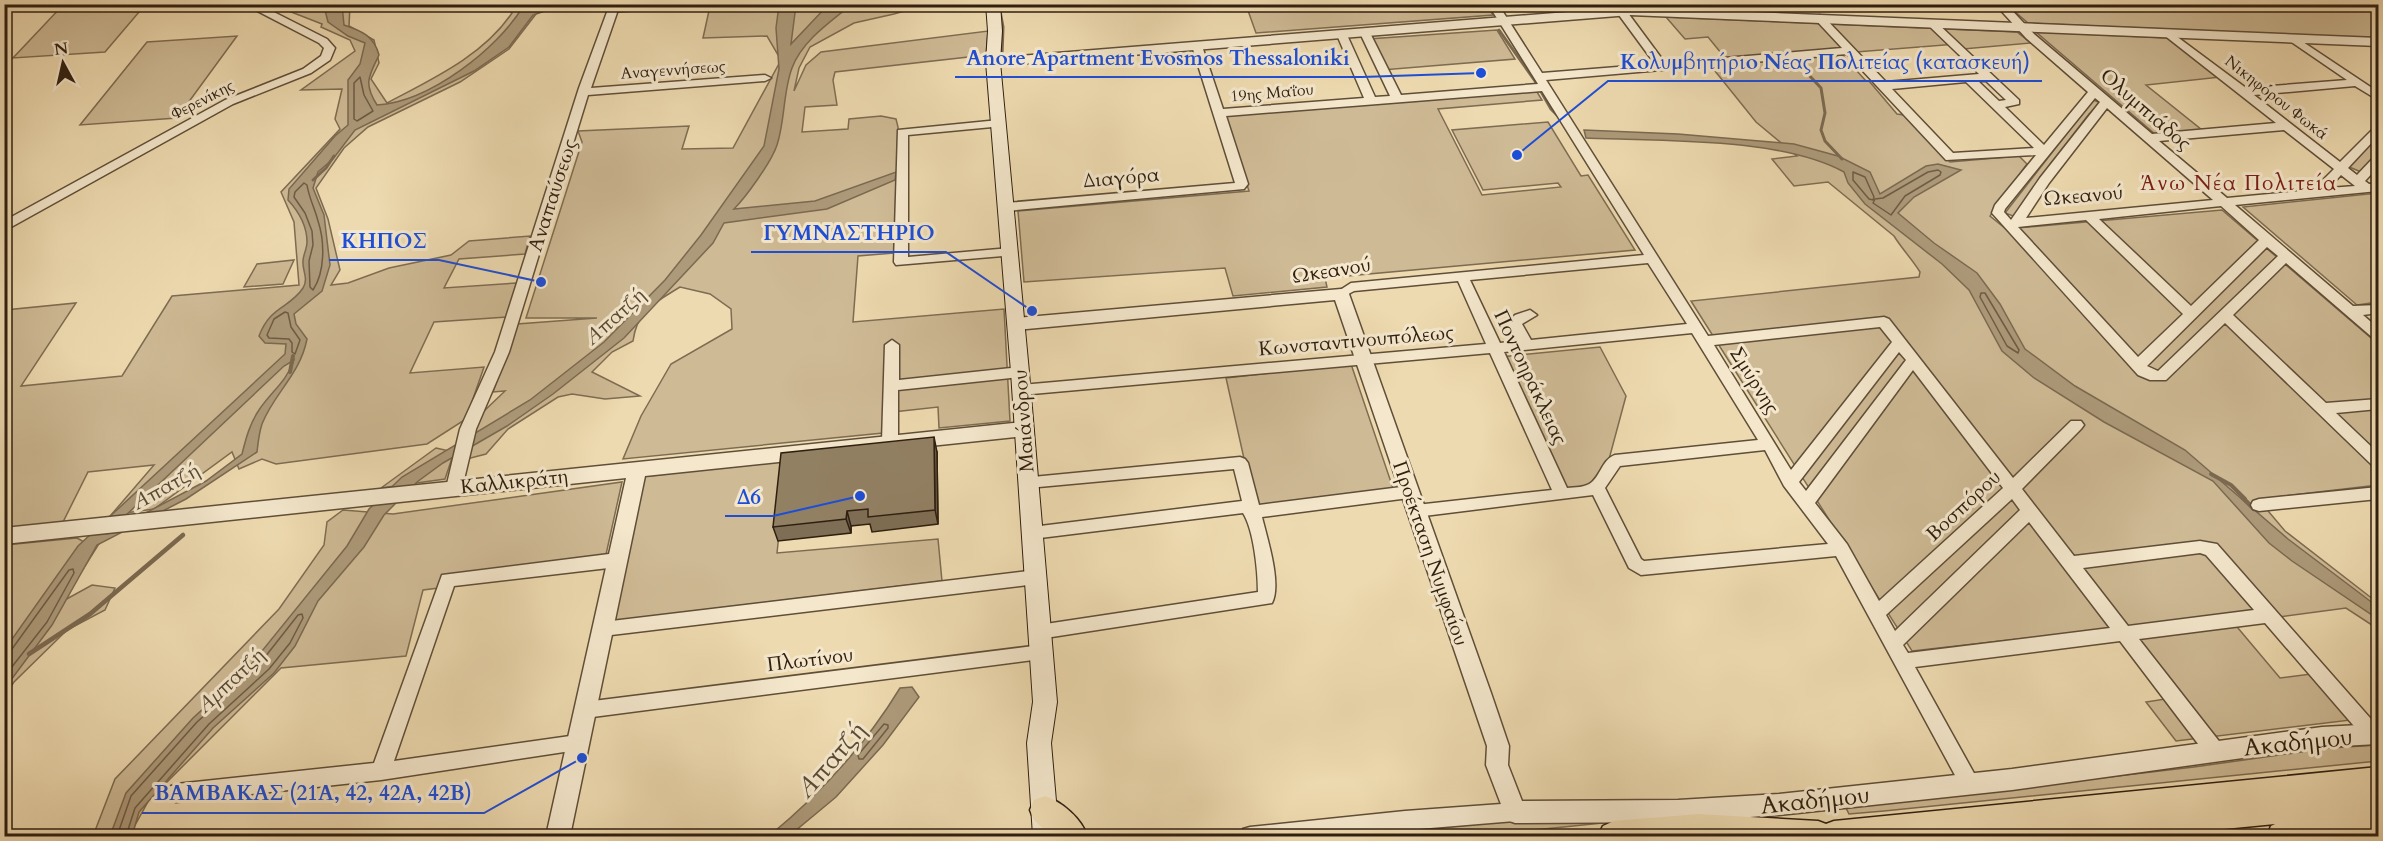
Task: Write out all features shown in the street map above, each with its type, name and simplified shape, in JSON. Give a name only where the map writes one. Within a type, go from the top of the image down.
[{"type":"highway","points":[[1834,837],[2379,782]]},
{"type":"highway","points":[[2013,837],[2379,799]]},
{"type":"highway","points":[[2282,837],[2379,816]]},
{"type":"highway","points":[[1046,823],[1072,837]]},
{"type":"highway","points":[[1614,837],[1698,829],[1818,837]]},
{"type":"main road","name":"Μαιάνδρου","points":[[993,4],[995,31],[993,62],[1020,372],[1045,715],[1039,732],[1039,743],[1046,823]]},
{"type":"street","name":"Φερενίκης","points":[[4,227],[229,102],[296,76],[322,62],[329,54],[328,45],[323,41],[249,4]]},
{"type":"street","name":"Αναπαύσεως","points":[[454,488],[468,429],[502,352],[584,92],[615,4]]},
{"type":"street","name":"Σμύρνης","points":[[1493,4],[1769,444],[1790,482],[1841,549],[1970,784]]},
{"type":"street","name":"Ολυμπιάδος","points":[[2000,4],[2021,27],[2379,335]]},
{"type":"street","points":[[993,62],[1625,11],[2379,42]]},
{"type":"street","points":[[1625,11],[1667,66]]},
{"type":"street","points":[[1815,18],[1836,46],[1848,51],[1949,156],[1965,158],[2044,151]]},
{"type":"street","points":[[1931,23],[2015,103],[1996,105]]},
{"type":"street","points":[[1365,33],[1397,99]]},
{"type":"street","name":"Νικηφόρου Φωκά","points":[[2168,33],[2367,186]]},
{"type":"street","points":[[1342,35],[1371,101]]},
{"type":"street","points":[[2294,39],[2379,98]]},
{"type":"street","points":[[1197,46],[1218,113]]},
{"type":"street","name":"19ης Μαΐου","points":[[1218,113],[1397,99],[1667,66],[1848,51]]},
{"type":"street","points":[[1882,86],[1989,77]]},
{"type":"street","name":"Αναγεννήσεως","points":[[584,92],[765,78]]},
{"type":"street","points":[[1969,79],[2044,151]]},
{"type":"street","points":[[2244,92],[2357,82]]},
{"type":"street","points":[[2095,90],[1999,208],[1999,215],[2012,223],[2147,374],[2161,376],[2286,256]]},
{"type":"street","points":[[2012,223],[2107,101]]},
{"type":"street","name":"Διαγόρα","points":[[1006,207],[1240,186],[1242,184],[1218,113]]},
{"type":"street","points":[[999,124],[902,132],[901,262],[1010,252]]},
{"type":"street","points":[[2150,138],[2288,126]]},
{"type":"street","points":[[2316,194],[2340,167],[2379,130]]},
{"type":"street","points":[[2367,186],[2379,160]]},
{"type":"street","name":"Ωκεανού","points":[[2012,223],[2316,194],[2367,186]]},
{"type":"street","points":[[2089,216],[2192,315]]},
{"type":"street","points":[[2139,365],[2267,239]]},
{"type":"street","name":"Ωκεανού","points":[[1016,324],[1341,294],[1351,286],[1652,258]]},
{"type":"street","name":"Ποντοηράκλειας","points":[[1462,276],[1562,494]]},
{"type":"street","name":"Προέκταση Νυμφαίου","points":[[1341,294],[1498,746],[1497,765],[1515,812]]},
{"type":"street","points":[[2351,312],[2379,309]]},
{"type":"street","points":[[2224,314],[2379,462]]},
{"type":"street","points":[[1526,345],[1515,323],[1520,318],[1530,315]]},
{"type":"street","name":"Κωνσταντινουπόλεως","points":[[1021,390],[1495,347],[1884,322],[1900,341]]},
{"type":"street","points":[[1790,482],[1900,341],[2029,512],[2215,751]]},
{"type":"street","points":[[890,441],[892,345]]},
{"type":"street","points":[[1806,503],[1914,359]]},
{"type":"street","points":[[892,386],[1020,372]]},
{"type":"street","points":[[2323,409],[2379,404]]},
{"type":"street","name":"Βοσπόρου","points":[[1877,613],[2012,489],[2076,425]]},
{"type":"street","name":"Καλλικράτη","points":[[4,536],[890,441],[1024,429]]},
{"type":"street","points":[[1032,532],[1251,509],[1586,492],[1596,488],[1616,461],[1769,444]]},
{"type":"street","points":[[1028,482],[1240,463],[1251,509]]},
{"type":"street","points":[[558,837],[637,468]]},
{"type":"street","points":[[1596,488],[1602,494],[1635,563],[1641,568],[1841,549]]},
{"type":"street","points":[[2259,505],[2379,493]]},
{"type":"street","name":"Πλωτίνου","points":[[585,710],[1040,642],[1266,598],[1262,560],[1251,509]]},
{"type":"street","points":[[1894,643],[2029,512]]},
{"type":"street","points":[[2070,563],[2211,549],[2376,734]]},
{"type":"street","points":[[381,771],[448,580],[617,560]]},
{"type":"street","points":[[603,629],[1036,577]]},
{"type":"street","points":[[1904,661],[2270,615]]},
{"type":"street","name":"Ακαδήμου","points":[[1250,837],[1515,812],[1697,810],[1970,784],[2322,737],[2376,734]]},
{"type":"street","points":[[176,793],[381,771],[577,743]]},
{"type":"shaded area","points":[[2089,4],[2378,5],[2378,38],[2028,23],[2013,10]]},
{"type":"shaded area","points":[[63,5],[145,5],[105,52],[13,58]]},
{"type":"shaded area","points":[[299,5],[350,5],[349,26],[374,40],[379,63],[371,79],[387,103],[472,54],[487,42],[512,13],[507,8],[510,5],[563,5],[536,14],[509,49],[460,82],[368,127],[344,148],[316,188],[328,219],[340,270],[331,285],[348,283],[389,268],[451,255],[469,241],[530,236],[525,254],[459,259],[444,288],[517,283],[507,317],[434,322],[410,373],[484,367],[466,419],[427,444],[276,464],[262,459],[239,469],[232,452],[154,509],[111,515],[154,465],[88,472],[63,522],[5,528],[5,310],[76,303],[21,386],[122,376],[172,296],[299,285],[294,222],[281,192],[340,129],[335,119],[342,89],[301,90],[355,51],[350,40],[321,27],[322,24],[286,10]]},
{"type":"shaded area","points":[[610,5],[925,5],[854,23],[810,47],[799,68],[794,91],[806,65],[821,52],[988,31],[986,55],[835,72],[833,80],[837,105],[805,107],[802,132],[848,129],[849,119],[881,116],[896,119],[898,127],[894,253],[858,256],[853,322],[1004,309],[1010,421],[939,428],[938,407],[884,413],[883,433],[623,459],[641,416],[671,364],[732,329],[731,309],[710,294],[680,287],[649,308],[643,314],[635,330],[633,341],[612,352],[592,372],[640,396],[605,399],[572,394],[558,397],[508,429],[486,454],[463,460],[482,413],[505,391],[493,392],[517,324],[597,318],[526,318],[582,142],[578,131],[689,126],[682,149],[733,148],[781,60],[767,36],[703,38],[710,6],[607,13]]},
{"type":"shaded area","points":[[1246,5],[1487,5],[1493,15],[1256,33]]},
{"type":"shaded area","points":[[1666,17],[2017,32],[2031,43],[1963,49],[1957,44],[1856,52],[1851,47],[1837,49],[1866,81],[1869,81],[1897,114],[1904,115],[1950,162],[2019,156],[2027,164],[1990,216],[2006,229],[2222,210],[2378,344],[2378,485],[2258,499],[2285,531],[2378,603],[2378,629],[2346,608],[2279,617],[2227,615],[2280,678],[2311,674],[2351,720],[2176,741],[2146,702],[2178,697],[2126,627],[1912,651],[1691,301],[1919,277],[1920,272],[1894,236],[1828,182],[1794,186],[1772,159],[1797,156],[1756,122],[1711,66],[1730,64],[1708,37],[1685,39]]},
{"type":"shaded area","points":[[1497,30],[1515,59],[1382,70],[1368,39]]},
{"type":"shaded area","points":[[2036,32],[2169,38],[2221,77],[2146,85],[2202,130],[2155,134]]},
{"type":"shaded area","points":[[237,36],[177,118],[80,125],[147,42]]},
{"type":"shaded area","points":[[1531,90],[1537,92],[1542,100],[1438,109],[1482,195],[1561,187],[1558,183],[1483,190],[1452,130],[1548,122],[1581,176],[1588,175],[1635,250],[1325,278],[1327,287],[1233,296],[1225,268],[1024,282],[1018,211],[1249,191],[1225,114]]},
{"type":"shaded area","points":[[2093,100],[2101,103],[2089,114],[2038,180],[2038,184],[2017,213],[2013,216],[2005,213]]},
{"type":"shaded area","points":[[2378,135],[2378,155],[2361,172],[2347,166]]},
{"type":"shaded area","points":[[2378,193],[2378,302],[2357,305],[2243,207]]},
{"type":"shaded area","points":[[294,260],[283,284],[244,287],[257,264]]},
{"type":"shaded area","points":[[1600,347],[1626,396],[1608,463],[1587,487],[1560,490],[1500,357]]},
{"type":"shaded area","points":[[1351,364],[1395,494],[1255,508],[1226,378]]},
{"type":"shaded area","points":[[436,448],[454,452],[445,479],[381,488]]},
{"type":"shaded area","points":[[787,459],[777,553],[938,539],[942,581],[612,621],[641,477]]},
{"type":"shaded area","points":[[622,482],[603,568],[423,590],[406,656],[281,668],[149,800],[129,836],[93,836],[115,779],[279,609],[324,545],[327,522],[343,510],[393,514]]},
{"type":"shaded area","points":[[77,538],[84,542],[102,539],[63,601],[92,585],[115,588],[105,610],[67,630],[14,682],[5,695],[5,545]]},
{"type":"shaded area","points":[[2378,745],[2378,761],[1884,811],[1849,814],[1846,808],[2194,767],[2330,748]]},
{"type":"shaded area","points":[[1642,819],[1476,836],[1359,836],[1498,822]]},
{"type":"water","points":[[328,5],[342,5],[344,25],[362,32],[374,43],[379,55],[370,74],[369,85],[377,105],[397,102],[440,84],[480,55],[512,22],[524,5],[558,5],[533,15],[509,47],[474,71],[355,130],[333,159],[318,172],[313,188],[324,215],[330,265],[322,291],[294,314],[296,324],[307,339],[304,352],[293,374],[267,413],[259,434],[257,452],[186,499],[97,545],[52,625],[5,688],[5,649],[78,546],[285,354],[286,344],[265,343],[259,336],[269,318],[298,295],[305,281],[303,261],[307,245],[306,230],[296,209],[288,200],[289,189],[335,136],[348,125],[348,80],[360,64],[365,43],[348,36],[328,22],[325,10]],"holes":[[[294,360],[256,415],[242,454],[206,481],[106,534],[284,366]]]},
{"type":"water","points":[[779,5],[796,5],[791,44],[828,5],[851,5],[817,33],[802,49],[789,77],[777,145],[758,179],[734,209],[815,201],[896,172],[895,180],[827,209],[724,223],[713,243],[624,338],[553,394],[507,426],[443,463],[417,482],[384,515],[364,547],[318,601],[295,646],[274,673],[213,728],[139,812],[132,836],[110,836],[126,793],[193,718],[249,667],[347,546],[369,509],[402,477],[530,400],[604,342],[665,280],[701,235],[764,146],[779,69],[776,28]]},
{"type":"water","points":[[1584,130],[1678,134],[1794,144],[1838,156],[1870,172],[1880,194],[1926,166],[1938,164],[1961,170],[1914,197],[1898,213],[1934,243],[1977,273],[2000,304],[2025,349],[2075,386],[2185,450],[2288,539],[2378,607],[2378,619],[2269,543],[2213,481],[2104,422],[2034,378],[2002,351],[1969,290],[1942,264],[1865,204],[1848,183],[1844,172],[1787,152],[1719,143],[1586,138]]},
{"type":"water","points":[[912,687],[919,697],[883,745],[836,797],[789,836],[769,836],[806,803],[857,749],[900,688]]},
{"type":"building","points":[[934,437],[935,510],[868,517],[868,509],[847,511],[846,519],[773,527],[781,453]]},
{"type":"waterway","points":[[1000,11],[1003,27],[1002,55]]},
{"type":"waterway","points":[[1499,30],[1535,81],[1551,109],[1560,118]]},
{"type":"waterway","points":[[1792,57],[1821,88],[1825,113],[1821,130],[1825,141],[1842,159]]},
{"type":"waterway","name":"Απατζή","points":[[313,180],[326,168],[334,156]]},
{"type":"waterway","name":"Απατζή","points":[[290,372],[293,356]]},
{"type":"waterway","points":[[2211,474],[2231,485],[2245,499]]},
{"type":"waterway","points":[[2243,498],[2254,509]]},
{"type":"waterway","name":"Απατζή","points":[[29,654],[90,614],[183,535]]},
{"type":"place","name":"Anore Apartment Evosmos Thessaloniki","points":[[1481,73]]},
{"type":"place","name":"Κολυμβητήριο Νέας Πολιτείας (κατασκευή)","points":[[1517,155]]},
{"type":"place","name":"ΚΗΠΟΣ","points":[[541,282]]},
{"type":"place","name":"ΓΥΜΝΑΣΤΗΡΙΟ","points":[[1032,311]]},
{"type":"place","name":"Δ6","points":[[860,496]]},
{"type":"place","name":"ΒΑΜΒΑΚΑΣ (21Α, 42, 42Α, 42Β)","points":[[582,758]]},
{"type":"district","name":"Άνω Νέα Πολιτεία","points":[[2239,183]]},
{"type":"water label","name":"Αμπατζή","points":[[231,680]]}]
